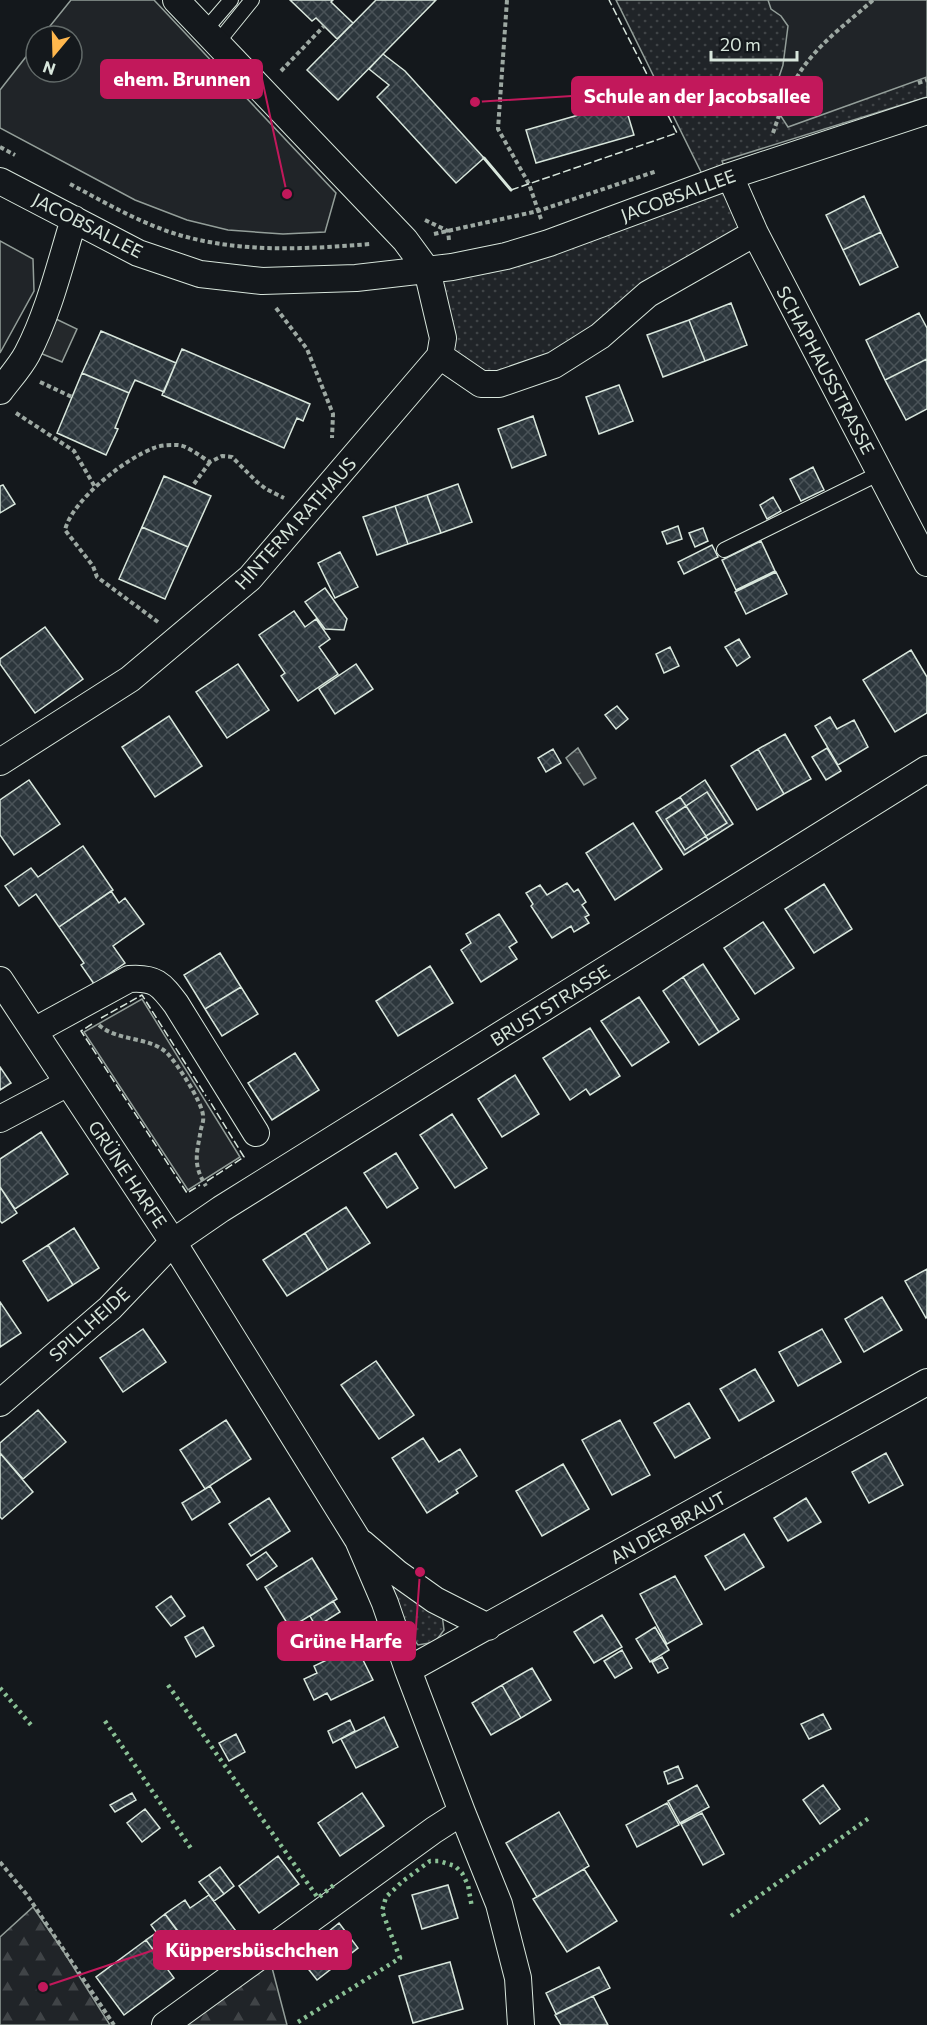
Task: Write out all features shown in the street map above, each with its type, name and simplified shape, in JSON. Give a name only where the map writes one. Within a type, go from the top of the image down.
[{"type":"street","points":[[176,0],[212,35],[405,240],[427,270],[443,338],[440,356],[481,384],[499,384],[554,365],[600,336],[648,294],[755,233]]},
{"type":"street","name":"JACOBSALLEE","points":[[0,181],[138,253],[200,274],[262,281],[356,278],[427,270],[506,256],[549,243],[730,176],[927,111]]},
{"type":"street","name":"SCHAPHAUSSTRASSE","points":[[730,176],[755,233],[927,563]]},
{"type":"street","points":[[5,400],[16,369],[27,355],[51,298],[74,219]]},
{"type":"street","name":"HINTERM RATHAUS","points":[[0,762],[130,679],[250,578],[440,356]]},
{"type":"street","name":"BRUSTSTRASSE","points":[[173,1242],[221,1209],[927,769]]},
{"type":"street","points":[[34,1031],[129,979],[146,978],[163,986],[176,1004],[256,1133]]},
{"type":"street","name":"GRÜNE HARFE","points":[[0,980],[173,1242],[358,1540],[385,1603],[408,1670],[499,1904],[518,1978],[521,2025]]},
{"type":"street","points":[[0,1119],[68,1083]]},
{"type":"street","name":"SPILLHEIDE","points":[[0,1403],[110,1308],[173,1242]]},
{"type":"street","name":"AN DER BRAUT","points":[[408,1670],[927,1382]]},
{"type":"street","name":"GRÜNE HARFE","points":[[358,1540],[397,1573],[435,1600],[488,1627]]},
{"type":"street","points":[[165,2025],[462,1812]]},
{"type":"lane","points":[[212,35],[231,0]]},
{"type":"lane","points":[[212,35],[252,0]]},
{"type":"lane","points":[[724,550],[880,473]]},
{"type":"path","points":[[507,0],[498,129],[529,184],[549,243]]},
{"type":"path","points":[[767,164],[773,132],[788,92],[807,63],[829,38],[873,0]]},
{"type":"path","points":[[279,73],[324,26]]},
{"type":"path","points":[[916,84],[927,80]]},
{"type":"path","points":[[764,135],[780,130]]},
{"type":"path","points":[[0,147],[21,158]]},
{"type":"path","points":[[62,179],[144,222],[181,236],[220,244],[278,249],[405,240],[538,211],[658,171]]},
{"type":"path","points":[[262,281],[279,315],[307,349],[333,414],[332,444],[336,477]]},
{"type":"path","points":[[16,369],[72,397]]},
{"type":"path","points":[[5,400],[74,451],[95,487]]},
{"type":"path","points":[[179,638],[97,577],[93,566],[65,530],[68,520],[95,487],[126,463],[156,447],[180,445],[210,462]]},
{"type":"path","points":[[194,484],[210,462],[222,456],[232,456],[266,489],[309,511]]},
{"type":"path","points":[[100,1027],[112,1034],[159,1047],[167,1053],[194,1091],[204,1115],[195,1157],[197,1169],[205,1184]]},
{"type":"path","points":[[0,1862],[27,1895],[114,2025]]},
{"type":"green space","points":[[71,0],[154,0],[336,193],[325,232],[283,234],[228,230],[187,220],[135,200],[0,128],[0,90],[24,59],[24,84],[84,84],[84,24],[52,24]]},
{"type":"green space","points":[[616,0],[927,0],[927,97],[722,161],[750,231],[598,334],[485,379],[452,352],[437,270],[704,188],[701,172]]},
{"type":"green space","points":[[768,0],[927,0],[927,77],[788,127],[771,101],[783,65],[788,26],[781,16],[771,9]]},
{"type":"green space","points":[[0,241],[33,259],[34,291],[0,353]]},
{"type":"green space","points":[[142,999],[240,1157],[188,1190],[84,1032]]},
{"type":"green space","points":[[391,1583],[442,1614],[444,1630],[435,1642],[418,1645],[404,1626],[388,1587]]},
{"type":"green space","points":[[33,1907],[110,2025],[0,2025],[0,1937]]},
{"type":"green space","points":[[270,1960],[287,2025],[176,2025]]},
{"type":"shaded area","points":[[56,319],[77,329],[62,362],[40,353]]},
{"type":"water","points":[[578,748],[596,778],[584,785],[566,758]]},
{"type":"building","points":[[290,0],[333,0],[331,2],[353,23],[337,39],[316,18],[312,21]]},
{"type":"building","points":[[376,0],[436,0],[338,100],[307,70]]},
{"type":"building","points":[[383,54],[405,71],[484,158],[456,183],[377,97],[389,85],[369,69]]},
{"type":"building","points":[[624,102],[634,135],[536,163],[526,130]]},
{"type":"building","points":[[864,196],[881,232],[843,250],[826,215]]},
{"type":"building","points":[[881,232],[898,267],[860,285],[843,250]]},
{"type":"building","points":[[731,303],[747,345],[705,361],[689,320]]},
{"type":"building","points":[[919,313],[927,328],[927,359],[885,380],[866,340]]},
{"type":"building","points":[[689,320],[705,361],[663,377],[647,335]]},
{"type":"building","points":[[101,331],[176,363],[164,392],[135,380],[129,393],[82,373]]},
{"type":"building","points":[[182,349],[310,404],[303,421],[297,418],[284,448],[162,395]]},
{"type":"building","points":[[927,359],[927,409],[906,420],[885,380]]},
{"type":"building","points":[[82,373],[129,393],[115,428],[118,429],[106,455],[57,433]]},
{"type":"building","points":[[619,385],[633,421],[599,434],[586,397]]},
{"type":"building","points":[[533,416],[546,455],[512,468],[498,429]]},
{"type":"building","points":[[813,467],[824,490],[801,501],[790,479]]},
{"type":"building","points":[[164,476],[211,496],[188,547],[142,527]]},
{"type":"building","points":[[458,484],[472,522],[441,533],[427,495]]},
{"type":"building","points":[[3,485],[15,504],[0,513],[0,486]]},
{"type":"building","points":[[427,495],[441,533],[408,544],[395,506]]},
{"type":"building","points":[[773,497],[781,511],[767,519],[760,505]]},
{"type":"building","points":[[395,506],[408,544],[377,555],[363,517]]},
{"type":"building","points":[[678,526],[682,539],[667,544],[662,532]]},
{"type":"building","points":[[142,527],[188,547],[165,599],[119,579]]},
{"type":"building","points":[[703,528],[708,541],[695,547],[689,533]]},
{"type":"building","points":[[761,541],[775,571],[736,590],[722,560]]},
{"type":"building","points":[[712,545],[718,557],[684,574],[678,562]]},
{"type":"building","points":[[340,552],[358,587],[335,598],[318,563]]},
{"type":"building","points":[[776,572],[787,594],[746,614],[735,592]]},
{"type":"building","points":[[325,588],[347,619],[344,630],[325,629],[305,602]]},
{"type":"building","points":[[294,611],[305,627],[316,619],[330,639],[319,647],[338,674],[298,701],[281,676],[285,673],[259,635]]},
{"type":"building","points":[[45,627],[83,679],[35,713],[0,664],[0,659]]},
{"type":"building","points":[[739,639],[750,657],[737,666],[725,647]]},
{"type":"building","points":[[670,647],[679,666],[664,673],[656,654]]},
{"type":"building","points":[[911,650],[927,677],[927,713],[895,732],[863,680]]},
{"type":"building","points":[[238,664],[269,710],[227,738],[196,692]]},
{"type":"building","points":[[356,664],[373,689],[335,714],[319,689]]},
{"type":"building","points":[[617,706],[628,719],[616,729],[605,715]]},
{"type":"building","points":[[169,716],[202,766],[155,797],[122,747]]},
{"type":"building","points":[[830,717],[837,729],[854,720],[868,747],[838,765],[815,726]]},
{"type":"building","points":[[785,734],[811,779],[784,794],[758,749]]},
{"type":"building","points":[[827,748],[841,771],[826,780],[812,757]]},
{"type":"building","points":[[553,749],[561,763],[546,772],[538,758]]},
{"type":"building","points":[[758,749],[784,794],[757,810],[731,766]]},
{"type":"building","points":[[29,780],[60,824],[14,855],[0,835],[0,800]]},
{"type":"building","points":[[705,780],[733,824],[708,840],[706,836],[727,823],[707,792],[686,806],[680,797]]},
{"type":"building","points":[[707,792],[727,823],[706,836],[686,806]]},
{"type":"building","points":[[680,797],[686,806],[666,819],[685,850],[706,836],[708,840],[684,855],[656,812]]},
{"type":"building","points":[[686,806],[706,836],[685,850],[666,819]]},
{"type":"building","points":[[633,823],[662,869],[615,900],[586,853]]},
{"type":"building","points":[[83,846],[113,890],[59,927],[36,894],[19,906],[5,886],[31,868],[38,877]]},
{"type":"building","points":[[567,883],[574,892],[578,889],[586,902],[582,905],[589,915],[585,917],[589,923],[574,932],[571,926],[552,938],[531,906],[533,904],[526,893],[540,885],[547,895]]},
{"type":"building","points":[[824,884],[852,929],[814,953],[785,909]]},
{"type":"building","points":[[111,891],[119,903],[125,898],[144,924],[113,946],[125,963],[94,984],[81,965],[84,963],[59,927]]},
{"type":"building","points":[[499,914],[517,942],[509,947],[517,959],[481,982],[461,950],[471,943],[466,934]]},
{"type":"building","points":[[763,922],[794,968],[755,994],[724,948]]},
{"type":"building","points":[[220,953],[241,987],[205,1009],[184,975]]},
{"type":"building","points":[[703,964],[739,1019],[719,1032],[683,977]]},
{"type":"building","points":[[430,966],[453,1003],[398,1036],[376,1001]]},
{"type":"building","points":[[683,977],[719,1032],[699,1045],[663,991]]},
{"type":"building","points":[[241,987],[258,1014],[222,1036],[205,1009]]},
{"type":"building","points":[[639,997],[669,1042],[632,1066],[601,1021]]},
{"type":"building","points":[[590,1028],[620,1076],[590,1095],[586,1089],[570,1100],[543,1058]]},
{"type":"building","points":[[295,1053],[319,1090],[272,1120],[248,1083]]},
{"type":"building","points":[[0,1067],[11,1083],[0,1090]]},
{"type":"building","points":[[515,1075],[539,1114],[502,1137],[478,1099]]},
{"type":"building","points":[[452,1114],[487,1168],[455,1188],[420,1135]]},
{"type":"building","points":[[41,1132],[68,1174],[15,1209],[0,1187],[0,1159]]},
{"type":"building","points":[[396,1153],[418,1188],[387,1208],[364,1173]]},
{"type":"building","points":[[0,1187],[17,1213],[2,1223],[0,1221]]},
{"type":"building","points":[[346,1207],[370,1243],[328,1270],[305,1233]]},
{"type":"building","points":[[74,1228],[99,1268],[73,1285],[48,1245]]},
{"type":"building","points":[[305,1233],[328,1270],[287,1296],[263,1260]]},
{"type":"building","points":[[48,1245],[73,1285],[48,1301],[23,1261]]},
{"type":"building","points":[[927,1269],[927,1317],[926,1318],[905,1281]]},
{"type":"building","points":[[882,1297],[902,1330],[864,1352],[845,1319]]},
{"type":"building","points":[[0,1302],[21,1333],[0,1347]]},
{"type":"building","points":[[143,1329],[166,1362],[123,1392],[100,1358]]},
{"type":"building","points":[[822,1329],[841,1362],[798,1386],[779,1352]]},
{"type":"building","points":[[376,1361],[414,1415],[379,1439],[341,1385]]},
{"type":"building","points":[[755,1369],[774,1401],[739,1421],[720,1389]]},
{"type":"building","points":[[689,1403],[710,1438],[675,1458],[654,1423]]},
{"type":"building","points":[[38,1410],[66,1442],[23,1479],[0,1453],[0,1443]]},
{"type":"building","points":[[226,1420],[251,1459],[205,1489],[180,1450]]},
{"type":"building","points":[[620,1420],[650,1475],[612,1495],[582,1440]]},
{"type":"building","points":[[423,1438],[439,1462],[460,1449],[477,1476],[456,1490],[458,1493],[427,1513],[392,1458]]},
{"type":"building","points":[[0,1453],[33,1492],[2,1519],[0,1517]]},
{"type":"building","points":[[886,1453],[903,1485],[869,1503],[852,1472]]},
{"type":"building","points":[[563,1464],[589,1509],[542,1536],[516,1491]]},
{"type":"building","points":[[210,1486],[220,1502],[192,1520],[182,1503]]},
{"type":"building","points":[[269,1498],[290,1531],[251,1556],[229,1524]]},
{"type":"building","points":[[806,1498],[821,1522],[788,1541],[774,1518]]},
{"type":"building","points":[[744,1534],[764,1567],[725,1590],[705,1556]]},
{"type":"building","points":[[266,1552],[277,1566],[257,1580],[247,1565]]},
{"type":"building","points":[[312,1558],[337,1599],[290,1628],[265,1587]]},
{"type":"building","points":[[675,1576],[702,1624],[667,1644],[640,1594]]},
{"type":"building","points":[[171,1596],[185,1616],[171,1626],[156,1607]]},
{"type":"building","points":[[333,1601],[340,1612],[316,1627],[310,1616]]},
{"type":"building","points":[[602,1615],[622,1647],[594,1663],[574,1632]]},
{"type":"building","points":[[203,1627],[214,1646],[196,1657],[185,1637]]},
{"type":"building","points":[[655,1627],[669,1650],[650,1662],[636,1639]]},
{"type":"building","points":[[356,1646],[373,1680],[331,1700],[327,1693],[314,1700],[304,1679],[317,1673],[314,1666]]},
{"type":"building","points":[[622,1650],[632,1668],[615,1678],[604,1661]]},
{"type":"building","points":[[662,1657],[668,1668],[658,1673],[652,1662]]},
{"type":"building","points":[[532,1668],[551,1700],[521,1718],[502,1685]]},
{"type":"building","points":[[502,1685],[521,1718],[491,1735],[472,1703]]},
{"type":"building","points":[[823,1714],[831,1729],[809,1739],[801,1724]]},
{"type":"building","points":[[384,1717],[398,1747],[356,1768],[341,1739]]},
{"type":"building","points":[[350,1720],[355,1731],[333,1743],[328,1731]]},
{"type":"building","points":[[236,1734],[245,1752],[229,1761],[219,1743]]},
{"type":"building","points":[[678,1766],[683,1778],[668,1784],[664,1772]]},
{"type":"building","points":[[697,1785],[709,1807],[680,1823],[668,1801]]},
{"type":"building","points":[[823,1785],[840,1809],[820,1824],[803,1800]]},
{"type":"building","points":[[132,1793],[136,1800],[115,1812],[110,1805]]},
{"type":"building","points":[[362,1793],[384,1826],[340,1856],[318,1823]]},
{"type":"building","points":[[667,1803],[679,1825],[637,1847],[626,1825]]},
{"type":"building","points":[[145,1809],[160,1828],[142,1842],[127,1823]]},
{"type":"building","points":[[559,1812],[589,1866],[537,1897],[506,1843]]},
{"type":"building","points":[[702,1813],[724,1854],[703,1865],[681,1824]]},
{"type":"building","points":[[278,1856],[299,1884],[259,1913],[239,1886]]},
{"type":"building","points":[[220,1867],[234,1886],[224,1894],[209,1875]]},
{"type":"building","points":[[584,1869],[617,1921],[567,1952],[533,1899]]},
{"type":"building","points":[[209,1875],[224,1894],[214,1901],[199,1882]]},
{"type":"building","points":[[448,1885],[458,1918],[422,1929],[412,1895]]},
{"type":"building","points":[[209,1895],[236,1931],[199,1959],[165,1914],[185,1900],[190,1908]]},
{"type":"building","points":[[165,1914],[189,1947],[175,1958],[151,1925]]},
{"type":"building","points":[[339,1923],[358,1948],[317,1980],[298,1956]]},
{"type":"building","points":[[156,1933],[175,1958],[164,1965],[146,1940]]},
{"type":"building","points":[[146,1940],[174,1978],[124,2015],[96,1977]]},
{"type":"building","points":[[450,1962],[463,2009],[413,2023],[399,1976]]},
{"type":"building","points":[[599,1967],[610,1988],[556,2014],[546,1993]]},
{"type":"building","points":[[593,1996],[608,2025],[561,2025],[555,2015]]},
{"type":"hedge","points":[[168,1685],[318,1898],[335,1884]]},
{"type":"hedge","points":[[0,1688],[31,1725]]},
{"type":"hedge","points":[[105,1721],[192,1850]]},
{"type":"hedge","points":[[731,1916],[869,1818]]},
{"type":"hedge","points":[[298,2022],[400,1958],[382,1911],[386,1897],[430,1861],[455,1866],[462,1873],[468,1885],[472,1908]]},
{"type":"fence","points":[[511,190],[677,133],[609,0]]},
{"type":"fence","points":[[101,1018],[142,995],[206,1096]]},
{"type":"fence","points":[[92,1024],[81,1031],[187,1193],[200,1185]]},
{"type":"fence","points":[[207,1181],[244,1157],[209,1100]]},
{"type":"wall","points":[[484,158],[511,190]]},
{"type":"place","name":"Schule an der Jacobsallee","points":[[475,102]]},
{"type":"place","name":"ehem. Brunnen","points":[[287,194]]},
{"type":"place","name":"Grüne Harfe","points":[[420,1572]]},
{"type":"place","name":"Küppersbüschchen","points":[[43,1987]]}]
